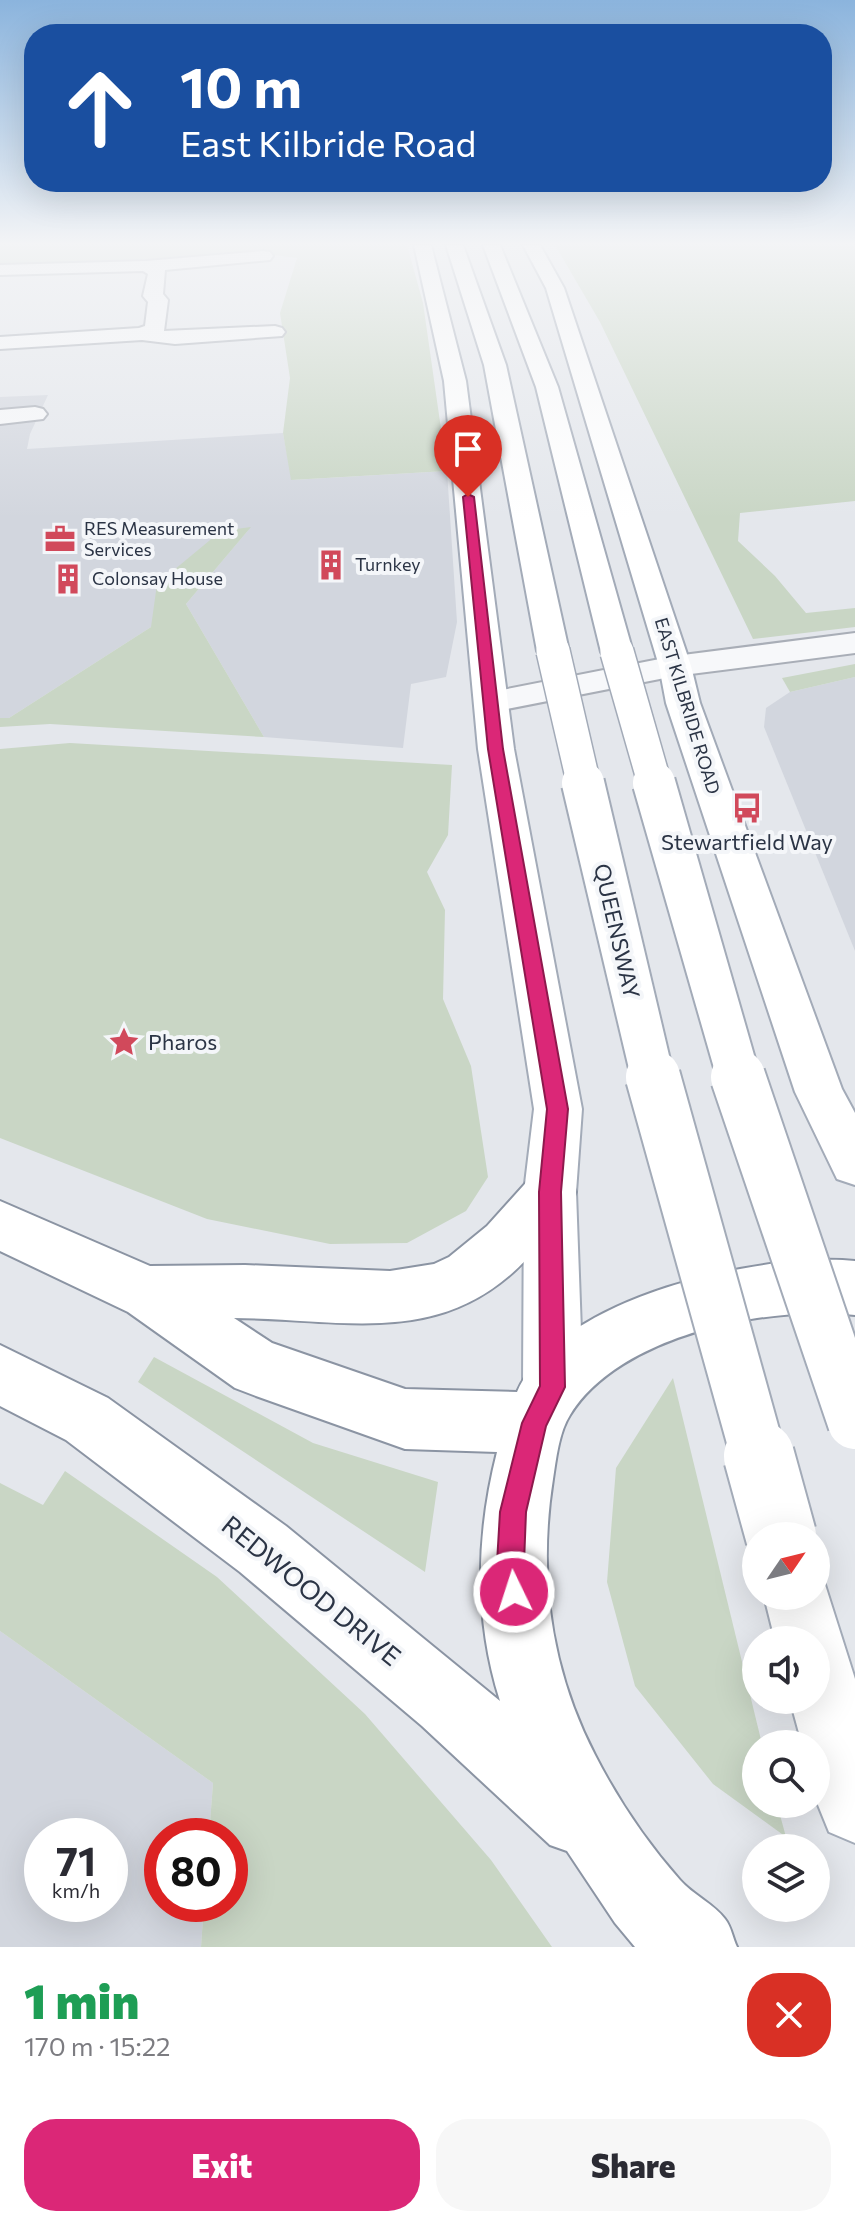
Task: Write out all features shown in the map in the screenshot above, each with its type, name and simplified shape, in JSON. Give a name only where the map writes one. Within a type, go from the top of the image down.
[{"type":"main road","points":[[444,336],[455,381],[496,749],[558,1109],[550,1192],[544,1405],[513,1512],[510,1563],[520,1650],[550,1745],[599,1838],[675,1936]]},
{"type":"main road","name":"QUEENSWAY","points":[[500,336],[495,365],[553,651],[638,1024],[777,1522]]},
{"type":"main road","points":[[511,336],[547,387],[621,667],[732,1058],[855,1422]]},
{"type":"main road","name":"EAST KILBRIDE ROAD","points":[[570,336],[675,666],[683,703],[815,1081],[855,1163]]},
{"type":"main road","points":[[148,1293],[275,1292],[353,1299],[428,1292],[451,1285],[502,1250],[550,1192]]},
{"type":"main road","points":[[0,1225],[148,1293],[256,1367],[405,1419],[544,1405],[590,1352],[640,1325],[700,1305],[758,1290],[812,1286],[855,1288]]},
{"type":"main road","name":"REDWOOD DRIVE","points":[[0,1374],[87,1419],[263,1549],[447,1701],[599,1838]]},
{"type":"main road","points":[[830,1714],[855,1806]]},
{"type":"street","points":[[0,343],[113,336]]},
{"type":"street","points":[[157,336],[211,336]]},
{"type":"street","points":[[0,417],[35,414]]},
{"type":"street","points":[[492,702],[675,666],[855,643]]},
{"type":"shaded area","points":[[48,395],[30,434],[27,449],[283,433],[292,480],[447,471],[457,622],[446,677],[411,684],[403,748],[264,737],[186,604],[250,528],[151,627],[9,718],[0,718],[0,397]]},
{"type":"shaded area","points":[[855,677],[855,951],[764,727],[766,708],[790,692]]},
{"type":"shaded area","points":[[0,1631],[213,1783],[210,1818],[144,1818],[144,1922],[203,1922],[201,1947],[0,1947]]},
{"type":"green space","points":[[284,336],[428,336],[447,471],[291,480],[283,433],[290,378]]},
{"type":"green space","points":[[607,336],[855,336],[855,501],[740,513],[738,541],[775,576],[806,613],[855,608],[855,627],[753,639]]},
{"type":"green space","points":[[251,527],[186,604],[264,737],[50,724],[0,727],[0,718],[9,718],[151,627],[157,584],[221,531]]},
{"type":"green space","points":[[855,664],[855,677],[790,692],[782,678]]},
{"type":"green space","points":[[70,743],[452,765],[448,835],[427,872],[445,910],[443,999],[471,1066],[488,1177],[466,1211],[407,1243],[330,1244],[207,1219],[0,1138],[0,749]]},
{"type":"green space","points":[[154,1357],[313,1443],[438,1482],[425,1572],[138,1382]]},
{"type":"green space","points":[[673,1378],[742,1662],[742,1714],[755,1714],[759,1730],[742,1730],[742,1805],[713,1784],[635,1686],[607,1582],[616,1468]]},
{"type":"green space","points":[[65,1471],[217,1577],[365,1714],[491,1860],[552,1947],[201,1947],[203,1922],[248,1922],[248,1818],[210,1818],[213,1783],[0,1631],[0,1483],[43,1505]]},
{"type":"green space","points":[[760,1818],[781,1818],[785,1834]]},
{"type":"place","name":"RES Measurement Services","points":[[60,539]]},
{"type":"place","name":"Turnkey","points":[[331,565]]},
{"type":"place","name":"Colonsay House","points":[[68,579]]},
{"type":"place","name":"Stewartfield Way","points":[[747,808]]},
{"type":"place","name":"Pharos","points":[[124,1042]]},
{"type":"route","points":[[468,497],[496,749],[558,1109],[550,1192],[553,1387],[534,1423],[513,1512],[510,1563],[514,1592]]}]
